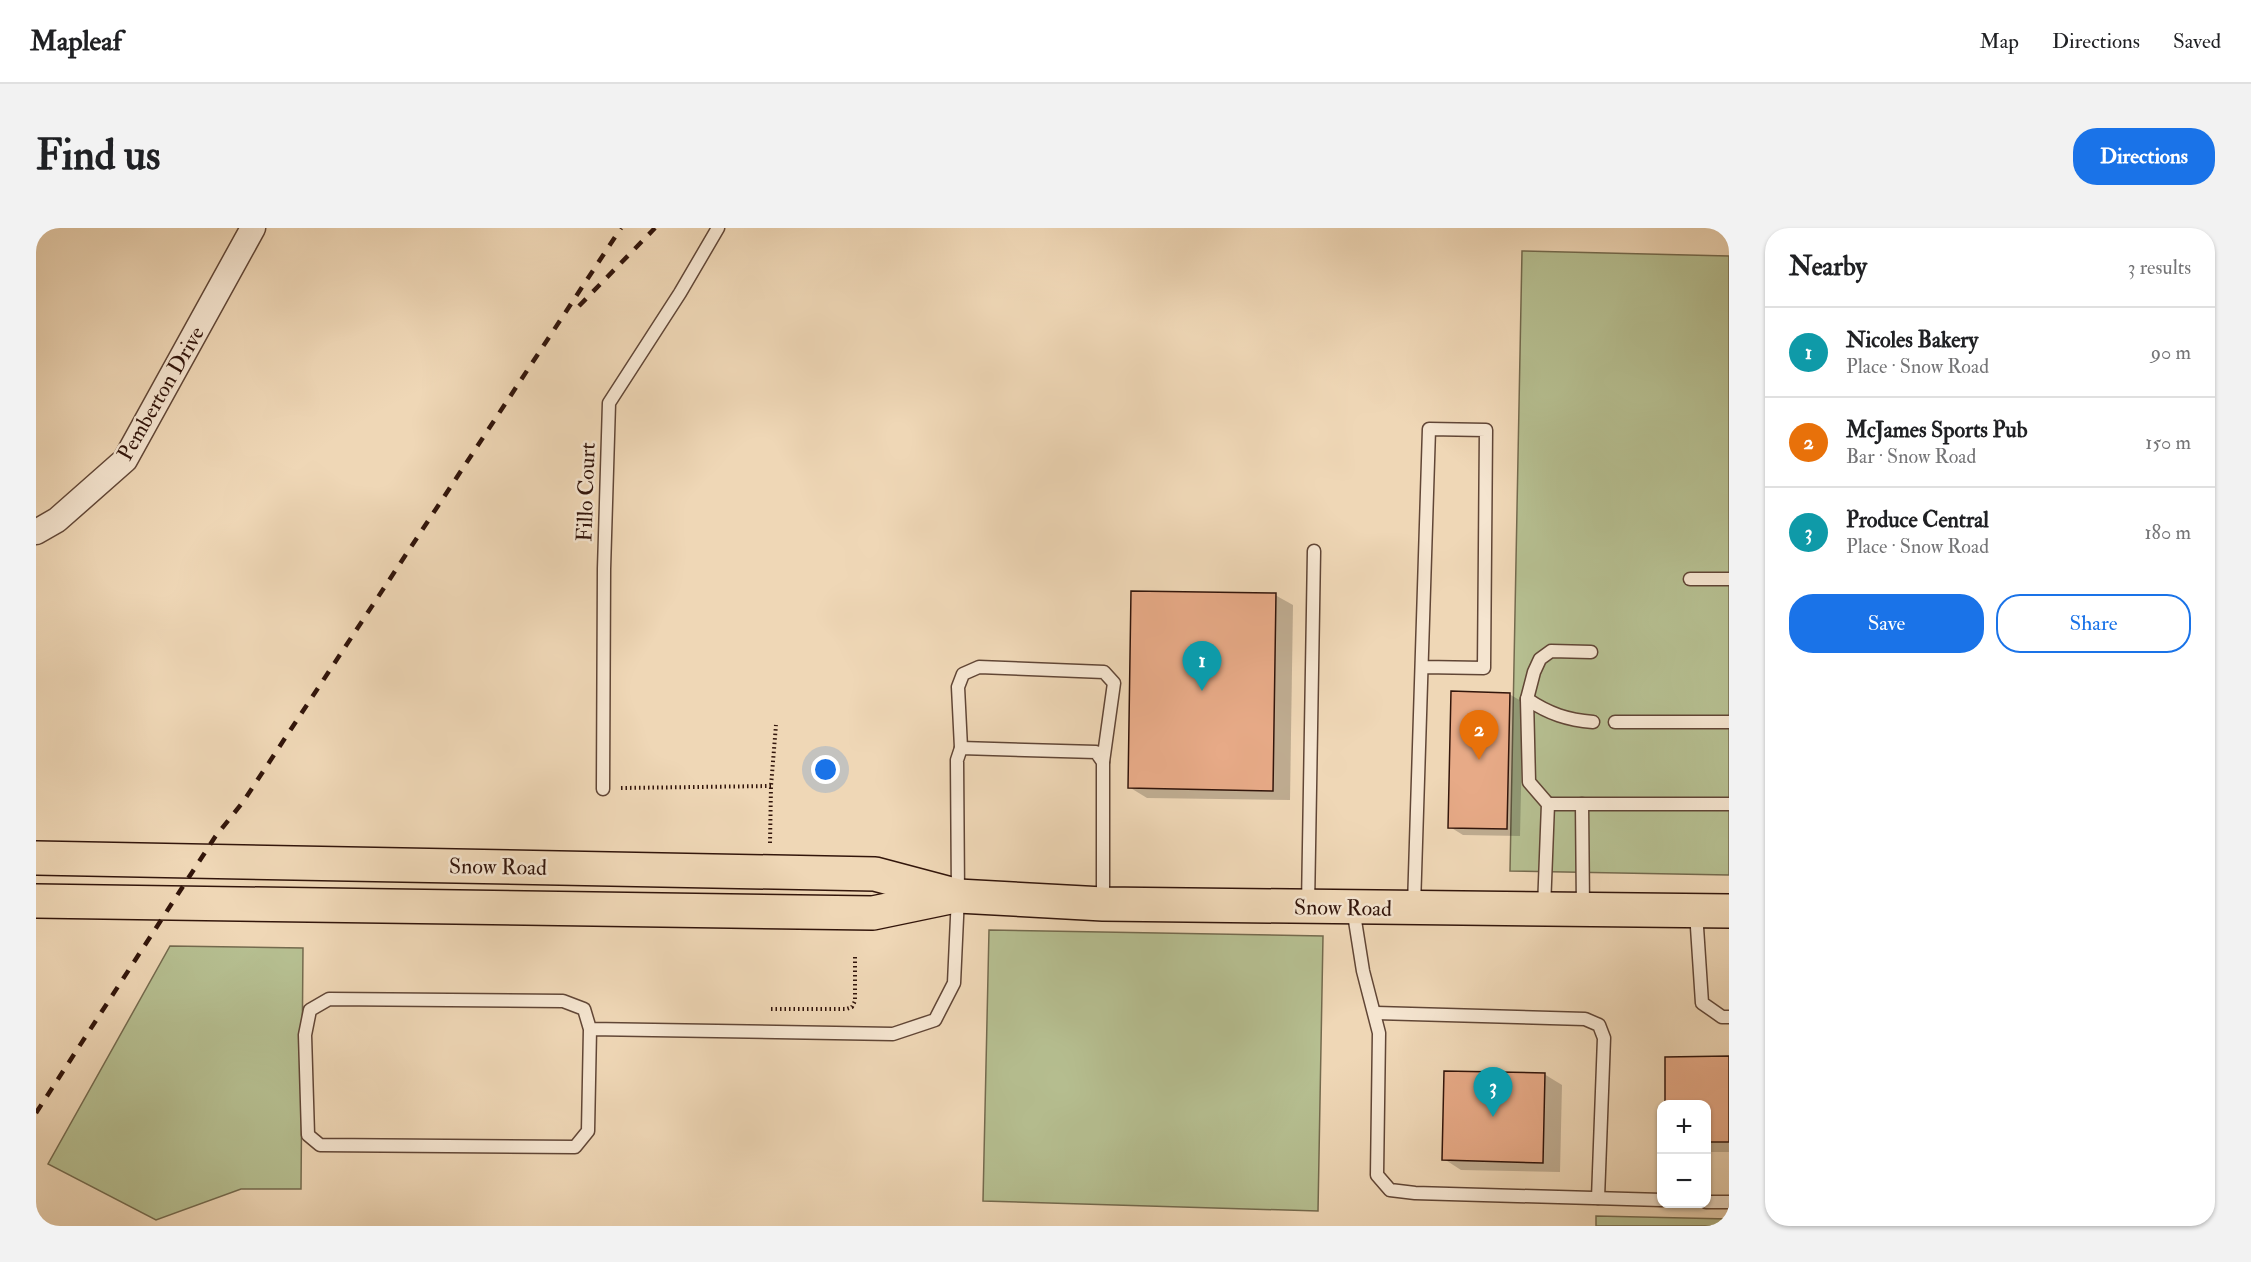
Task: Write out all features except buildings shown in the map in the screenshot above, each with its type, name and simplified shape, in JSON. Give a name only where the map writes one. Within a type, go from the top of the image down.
[{"type":"main road","name":"Snow Road","points":[[36,858],[875,874],[958,896],[1103,904],[1729,911]]},
{"type":"main road","name":"Snow Road","points":[[36,901],[873,913],[958,896]]},
{"type":"street","name":"Pemberton Drive","points":[[36,531],[57,520],[124,460],[253,228]]},
{"type":"lane","name":"Fillo Court","points":[[603,789],[604,557],[609,403],[680,293],[718,228]]},
{"type":"lane","points":[[1414,908],[1429,429],[1486,430],[1484,668],[1423,667]]},
{"type":"lane","points":[[1308,907],[1314,551]]},
{"type":"lane","points":[[1690,579],[1729,579]]},
{"type":"lane","points":[[1544,910],[1548,804],[1529,782],[1527,699],[1540,659],[1551,651],[1591,652]]},
{"type":"lane","points":[[590,1029],[893,1034],[935,1020],[954,983],[958,896],[957,760],[961,748],[958,687],[963,674],[979,667],[1104,672],[1114,683],[1103,762],[1103,904]]},
{"type":"lane","points":[[1527,699],[1541,709],[1566,720],[1593,722]]},
{"type":"lane","points":[[1615,722],[1729,722]]},
{"type":"lane","points":[[961,748],[1096,752],[1103,762]]},
{"type":"lane","points":[[1548,804],[1729,804]]},
{"type":"lane","points":[[1582,804],[1584,910]]},
{"type":"lane","points":[[1353,907],[1363,971],[1380,1033],[1377,1175],[1390,1190],[1415,1193],[1657,1200]]},
{"type":"lane","points":[[1696,911],[1702,1003],[1722,1017],[1729,1017]]},
{"type":"lane","points":[[328,999],[563,1001],[584,1009],[590,1029],[588,1131],[575,1147],[320,1145],[308,1135],[305,1035],[310,1010],[328,999]]},
{"type":"lane","points":[[1376,1013],[1585,1019],[1599,1025],[1604,1038],[1598,1198]]},
{"type":"lane","points":[[1711,1202],[1729,1202]]},
{"type":"path","points":[[770,853],[771,786],[776,725]]},
{"type":"path","points":[[603,789],[771,786]]},
{"type":"path","points":[[762,1009],[846,1009],[852,1007],[855,1001],[855,956]]},
{"type":"green space","points":[[1522,251],[1729,256],[1729,875],[1510,871]]},
{"type":"green space","points":[[989,930],[1323,936],[1318,1211],[983,1201]]},
{"type":"green space","points":[[170,946],[303,948],[301,1189],[241,1189],[156,1220],[48,1164]]},
{"type":"green space","points":[[1596,1216],[1729,1219],[1729,1226],[1596,1226]]},
{"type":"railway","points":[[36,1113],[215,837],[243,802],[621,228]]},
{"type":"railway","points":[[579,306],[655,228]]},
{"type":"place","name":"Nicoles Bakery","points":[[1202,691]]},
{"type":"place","name":"McJames Sports Pub","points":[[1479,760]]},
{"type":"place","name":"Produce Central","points":[[1493,1117]]}]
